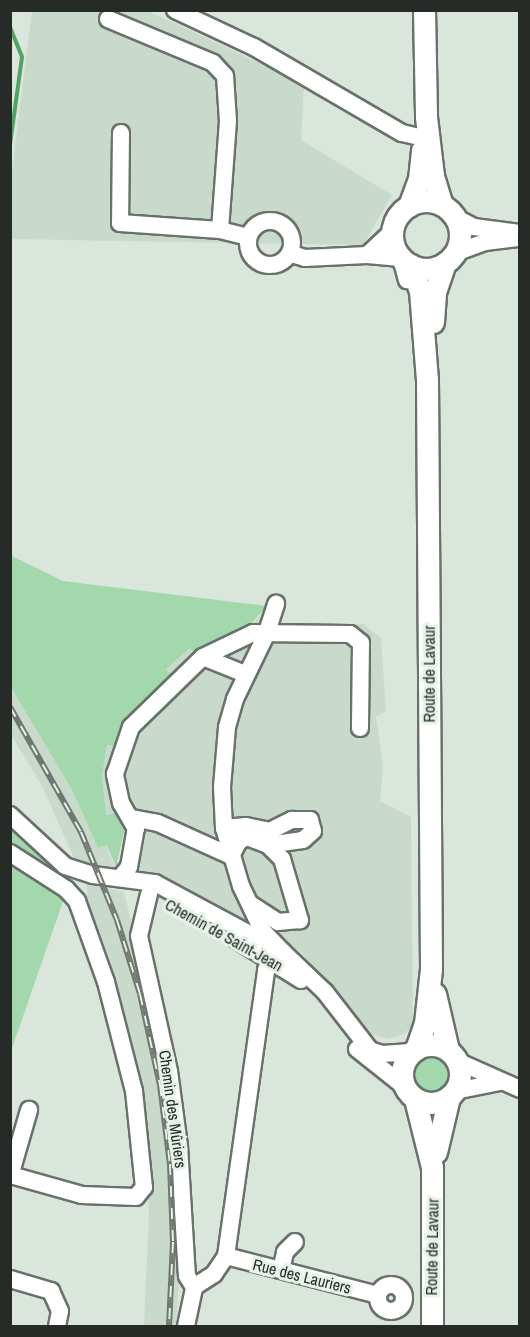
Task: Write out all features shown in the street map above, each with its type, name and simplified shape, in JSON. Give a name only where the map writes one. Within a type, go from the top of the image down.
[{"type":"main road","points":[[424,10],[426,139],[433,176],[460,235],[450,258],[429,269],[406,261],[393,231],[398,217],[409,206],[418,179],[426,139]]},
{"type":"main road","points":[[409,206],[425,201],[449,211]]},
{"type":"main road","name":"Route de Lavaur","points":[[427,379],[435,292],[450,258]]},
{"type":"main road","name":"Route de Lavaur","points":[[406,261],[421,303],[427,379],[431,969],[425,1023],[413,1050]]},
{"type":"main road","name":"Route de Lavaur","points":[[431,969],[453,1055]]},
{"type":"main road","points":[[432,1044],[453,1055],[460,1076],[452,1094],[436,1103],[410,1093],[402,1068],[413,1050],[432,1044]]},
{"type":"main road","name":"Route de Lavaur","points":[[410,1093],[432,1167]]},
{"type":"main road","name":"Route de Lavaur","points":[[432,1326],[432,1167],[452,1094]]},
{"type":"street","points":[[175,10],[254,47],[402,133],[426,139]]},
{"type":"street","points":[[108,19],[213,63],[225,76],[228,121],[220,230]]},
{"type":"street","points":[[121,133],[120,223],[220,230],[248,237]]},
{"type":"street","points":[[449,211],[474,227],[519,232]]},
{"type":"street","points":[[260,222],[280,225],[291,235],[292,254],[285,261],[268,263],[250,250],[248,237],[253,226],[260,222]]},
{"type":"street","points":[[367,255],[393,231]]},
{"type":"street","points":[[450,258],[485,242],[519,238]]},
{"type":"street","points":[[292,254],[305,258],[367,255],[406,261]]},
{"type":"street","points":[[194,1287],[214,1274],[226,1256],[265,987],[277,956],[249,903],[231,856],[224,828],[222,760],[227,727],[245,674],[266,635],[276,604]]},
{"type":"street","points":[[231,856],[158,823],[132,818],[121,802],[115,774],[131,727],[203,657],[236,638],[253,633],[266,635],[350,634],[361,643],[360,728]]},
{"type":"street","points":[[203,657],[245,674]]},
{"type":"street","name":"Chemin de Saint-Jean","points":[[10,815],[65,866],[130,881],[155,883],[277,956],[325,992],[370,1050],[382,1054],[413,1050]]},
{"type":"street","name":"Chemin des Mûriers","points":[[132,818],[136,829],[130,881],[160,1022],[179,1146],[187,1276],[194,1287],[186,1326]]},
{"type":"street","points":[[224,828],[246,826],[270,831],[292,820],[310,820],[313,831],[303,840],[268,845]]},
{"type":"street","points":[[231,856],[239,841],[247,837],[268,845],[282,859],[300,920],[278,922],[249,903]]},
{"type":"street","points":[[10,853],[66,889],[78,902],[106,982],[134,1091],[144,1187],[136,1197],[82,1195],[11,1175],[29,1110]]},
{"type":"street","points":[[224,926],[241,918],[249,903]]},
{"type":"street","name":"Chemin de Saint-Jean","points":[[277,956],[289,971],[325,1004],[353,1045],[410,1093]]},
{"type":"street","points":[[265,987],[274,974],[289,971]]},
{"type":"street","points":[[453,1055],[500,1082],[519,1089]]},
{"type":"street","points":[[452,1094],[500,1082]]},
{"type":"street","points":[[281,1270],[285,1252],[295,1242]]},
{"type":"street","name":"Rue des Lauriers","points":[[226,1256],[378,1295]]},
{"type":"street","points":[[10,1279],[51,1291],[64,1316]]},
{"type":"shaded area","points":[[32,11],[148,11],[304,84],[301,140],[392,195],[363,245],[11,239],[11,178]]},
{"type":"shaded area","points":[[262,615],[275,626],[363,624],[381,638],[386,711],[376,716],[383,766],[380,801],[411,817],[413,1025],[404,1034],[388,1039],[368,1033],[301,952],[144,875],[137,869],[117,813],[106,815],[102,776],[107,745],[173,677],[166,669],[190,647],[247,628]]},
{"type":"shaded area","points":[[11,687],[72,790],[98,848],[107,845],[115,869],[75,860],[42,786],[11,735]]},
{"type":"shaded area","points":[[87,884],[124,892],[164,1060],[180,1266],[176,1326],[144,1326],[149,1213],[144,1103],[110,973],[112,964],[87,900]]},
{"type":"green space","points":[[10,555],[63,581],[267,606],[247,628],[196,653],[190,648],[166,669],[173,677],[126,724],[115,746],[107,745],[102,776],[106,815],[117,813],[124,832],[116,867],[107,845],[98,848],[72,790],[11,687]]},
{"type":"green space","points":[[11,815],[70,869],[69,884],[11,1051]]},
{"type":"green space","points":[[431,1055],[445,1060],[450,1074],[445,1088],[431,1093],[417,1088],[412,1074],[417,1060]]},
{"type":"waterway","points":[[10,27],[22,57],[10,145]]},
{"type":"railway","points":[[10,707],[81,832],[117,920],[140,994],[160,1085],[170,1164],[173,1242],[169,1326]]}]
